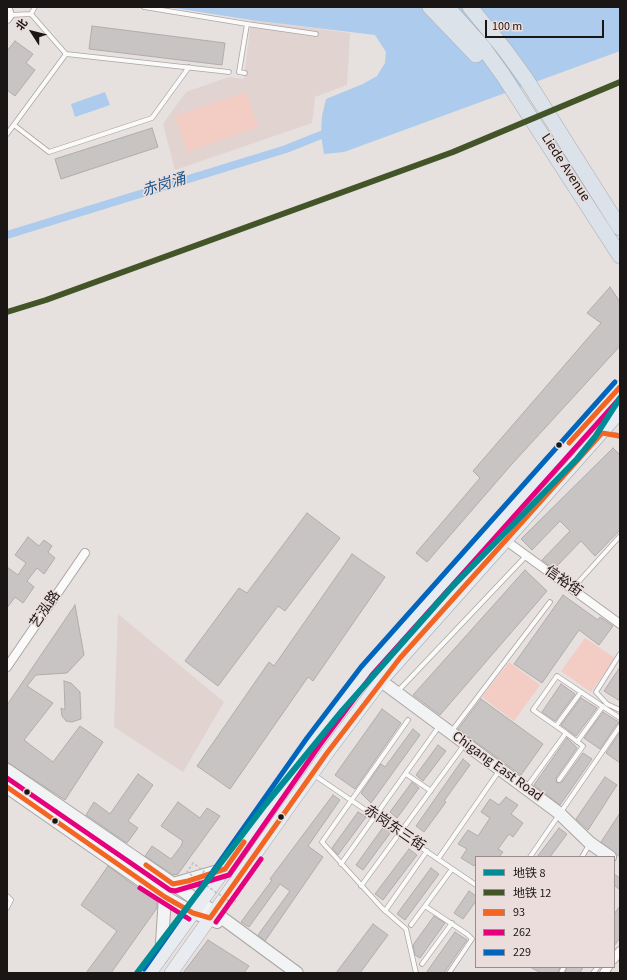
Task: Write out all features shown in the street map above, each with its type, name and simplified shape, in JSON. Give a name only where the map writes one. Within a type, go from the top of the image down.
[{"type":"highway","points":[[430,7],[473,51],[548,142]]},
{"type":"highway","name":"Liede Avenue","points":[[447,7],[486,51],[548,142],[620,256]]},
{"type":"highway","name":"Liede Avenue","points":[[470,7],[505,50],[526,79],[620,228]]},
{"type":"main road","points":[[150,973],[225,869],[313,742],[367,671],[620,387]]},
{"type":"main road","points":[[171,973],[312,774],[381,681],[620,412]]},
{"type":"main road","points":[[602,433],[620,417]]},
{"type":"main road","points":[[388,647],[400,658]]},
{"type":"main road","points":[[367,671],[381,681]]},
{"type":"main road","name":"Chigang East Road","points":[[381,681],[560,813],[590,843],[609,856]]},
{"type":"main road","points":[[7,770],[173,884],[197,908]]},
{"type":"main road","points":[[7,787],[165,897],[212,915],[298,973]]},
{"type":"main road","points":[[173,884],[225,869]]},
{"type":"main road","points":[[161,958],[165,897]]},
{"type":"main road","points":[[212,915],[288,973]]},
{"type":"street","name":"信裕街","points":[[505,540],[573,588],[620,624]]},
{"type":"street","name":"艺泓路","points":[[7,667],[85,553]]},
{"type":"lane","points":[[31,14],[35,7]]},
{"type":"lane","points":[[144,7],[316,34]]},
{"type":"lane","points":[[8,14],[31,14],[66,54],[229,72]]},
{"type":"lane","points":[[245,73],[239,72],[247,24]]},
{"type":"lane","points":[[7,134],[66,54]]},
{"type":"lane","points":[[14,125],[49,152],[56,150],[152,118],[189,67]]},
{"type":"lane","points":[[602,433],[620,436]]},
{"type":"lane","points":[[573,588],[620,536]]},
{"type":"lane","points":[[397,693],[526,556]]},
{"type":"lane","points":[[341,864],[406,774],[550,602]]},
{"type":"lane","points":[[620,654],[596,692],[607,704],[620,710]]},
{"type":"lane","points":[[559,780],[583,746],[533,710],[557,676],[620,718]]},
{"type":"lane","points":[[556,726],[581,692]]},
{"type":"lane","points":[[577,742],[603,706]]},
{"type":"lane","points":[[408,720],[322,842],[384,911],[406,929],[416,973]]},
{"type":"lane","points":[[531,856],[620,726]]},
{"type":"lane","points":[[526,788],[566,734]]},
{"type":"lane","points":[[361,886],[465,743]]},
{"type":"lane","points":[[438,859],[500,769]]},
{"type":"lane","name":"赤岗东三街","points":[[312,774],[475,884]]},
{"type":"lane","points":[[406,774],[431,791]]},
{"type":"lane","points":[[583,856],[590,843]]},
{"type":"lane","points":[[384,911],[427,851]]},
{"type":"lane","points":[[411,925],[452,869]]},
{"type":"lane","points":[[7,896],[12,900],[7,908]]},
{"type":"lane","points":[[425,906],[452,923],[472,940],[448,973]]},
{"type":"lane","points":[[422,964],[452,923]]},
{"type":"path","points":[[200,877],[204,871],[193,863],[187,872],[233,904],[236,900]]},
{"type":"shaded area","points":[[251,20],[350,33],[347,85],[315,97],[312,123],[175,170],[163,124],[186,92],[229,77],[244,79]]},
{"type":"shaded area","points":[[246,92],[258,127],[187,152],[175,116]]},
{"type":"shaded area","points":[[118,614],[224,702],[183,772],[114,727]]},
{"type":"shaded area","points":[[585,638],[615,658],[591,692],[561,671]]},
{"type":"shaded area","points":[[509,662],[540,685],[514,721],[482,697]]},
{"type":"water","points":[[168,7],[620,7],[620,51],[344,152],[324,154],[321,135],[322,116],[326,99],[363,84],[377,76],[385,63],[386,52],[375,35],[251,20]]},
{"type":"water","points":[[105,92],[110,105],[75,117],[71,104]]},
{"type":"building","points":[[92,26],[225,43],[222,65],[89,49]]},
{"type":"building","points":[[15,41],[33,54],[26,63],[35,70],[15,96],[7,90],[7,51]]},
{"type":"building","points":[[152,128],[158,147],[61,179],[55,159]]},
{"type":"building","points":[[610,287],[620,302],[620,346],[512,464],[427,562],[416,553],[480,478],[473,471],[601,323],[587,313]]},
{"type":"building","points":[[613,448],[620,455],[620,530],[595,556],[581,541],[554,569],[542,560],[570,531],[560,521],[532,550],[521,539]]},
{"type":"building","points":[[307,513],[340,538],[285,611],[278,606],[218,686],[185,661],[239,588],[247,593]]},
{"type":"building","points":[[28,537],[39,546],[44,540],[52,546],[48,552],[55,558],[44,574],[37,568],[27,581],[34,587],[23,603],[15,597],[7,608],[7,567],[18,575],[26,563],[15,555]]},
{"type":"building","points":[[352,554],[385,577],[313,681],[308,677],[230,789],[197,766],[269,662],[274,666]]},
{"type":"building","points":[[525,570],[547,591],[440,715],[413,695]]},
{"type":"building","points":[[563,595],[598,620],[600,617],[613,626],[599,645],[579,630],[542,683],[514,664]]},
{"type":"building","points":[[75,605],[84,655],[67,673],[36,675],[27,686],[53,703],[24,740],[53,762],[80,726],[103,742],[65,800],[7,762],[7,705]]},
{"type":"building","points":[[620,667],[620,701],[604,691]]},
{"type":"building","points":[[64,681],[71,683],[80,692],[81,719],[72,722],[66,721],[62,716],[61,708],[65,710]]},
{"type":"building","points":[[561,684],[575,694],[555,721],[542,712]]},
{"type":"building","points":[[581,698],[597,708],[576,736],[561,725]]},
{"type":"building","points":[[481,699],[543,744],[521,775],[458,729]]},
{"type":"building","points":[[382,709],[401,723],[355,789],[335,775]]},
{"type":"building","points":[[603,712],[620,723],[617,724],[600,749],[584,738]]},
{"type":"building","points":[[413,729],[420,735],[371,803],[361,793],[381,764],[385,767]]},
{"type":"building","points":[[620,732],[620,763],[606,753]]},
{"type":"building","points":[[567,738],[577,748],[556,778],[557,783],[562,782],[583,753],[592,759],[560,805],[534,785]]},
{"type":"building","points":[[438,745],[446,751],[423,781],[416,775]]},
{"type":"building","points":[[463,759],[470,765],[424,832],[416,826]]},
{"type":"building","points":[[138,774],[153,785],[128,821],[138,828],[127,843],[86,815],[94,802],[110,814]]},
{"type":"building","points":[[605,777],[617,785],[588,830],[576,819]]},
{"type":"building","points":[[412,782],[419,788],[397,818],[390,812]]},
{"type":"building","points":[[333,795],[340,800],[308,846],[323,857],[265,941],[258,935],[290,891],[280,884],[249,927],[241,922],[272,880],[270,879]]},
{"type":"building","points":[[506,797],[518,805],[511,814],[523,823],[513,837],[509,834],[498,849],[503,852],[500,856],[475,856],[474,866],[461,858],[467,849],[458,844],[468,830],[478,836],[490,818],[481,812],[490,799],[499,805]]},
{"type":"building","points":[[178,802],[200,818],[207,808],[220,816],[178,874],[173,875],[145,856],[152,846],[171,859],[181,846],[183,841],[161,826]]},
{"type":"building","points":[[358,812],[366,817],[338,855],[332,848]]},
{"type":"building","points":[[620,813],[620,857],[601,842]]},
{"type":"building","points":[[384,826],[391,832],[363,870],[356,865]]},
{"type":"building","points":[[559,828],[567,834],[551,856],[538,856]]},
{"type":"building","points":[[409,849],[417,855],[383,900],[375,894]]},
{"type":"building","points":[[108,866],[157,902],[157,908],[111,973],[86,973],[117,931],[81,905]]},
{"type":"building","points":[[431,868],[439,874],[405,920],[397,914]]},
{"type":"building","points":[[615,875],[620,878],[620,890],[615,886]]},
{"type":"building","points":[[469,891],[475,895],[475,902],[463,919],[454,913]]},
{"type":"building","points":[[620,906],[620,938],[615,945],[615,913]]},
{"type":"building","points":[[434,916],[445,923],[420,958],[415,955],[413,945]]},
{"type":"building","points":[[373,924],[388,935],[360,973],[336,973]]},
{"type":"building","points":[[455,932],[467,940],[444,973],[426,973]]},
{"type":"building","points":[[208,940],[249,966],[244,973],[183,973]]},
{"type":"building","points":[[532,968],[560,968],[558,973],[541,973]]},
{"type":"building","points":[[567,968],[582,968],[580,973],[565,973]]},
{"type":"waterway","name":"赤岗涌","points":[[7,235],[286,149],[321,135]]},
{"type":"metro line","name":"12","points":[[7,312],[46,300],[453,152],[620,82]]},
{"type":"metro line","name":"8","points":[[137,973],[265,805],[342,711],[449,590],[577,459],[595,437],[620,398]]},
{"type":"transit line","name":"229","points":[[144,969],[307,738],[361,667],[615,382]]},
{"type":"transit line","name":"93","points":[[569,443],[620,387]]},
{"type":"transit line","name":"262","points":[[7,778],[170,890],[175,891],[229,875],[319,746],[372,675],[620,398]]},
{"type":"transit line","name":"93","points":[[7,787],[165,897],[193,913],[210,918],[327,753],[400,658],[602,433],[620,436]]},
{"type":"transit line","name":"93","points":[[146,865],[173,884],[188,881],[225,869],[244,842]]},
{"type":"transit line","name":"262","points":[[216,922],[261,859]]},
{"type":"transit line","name":"262","points":[[140,888],[189,919]]}]
